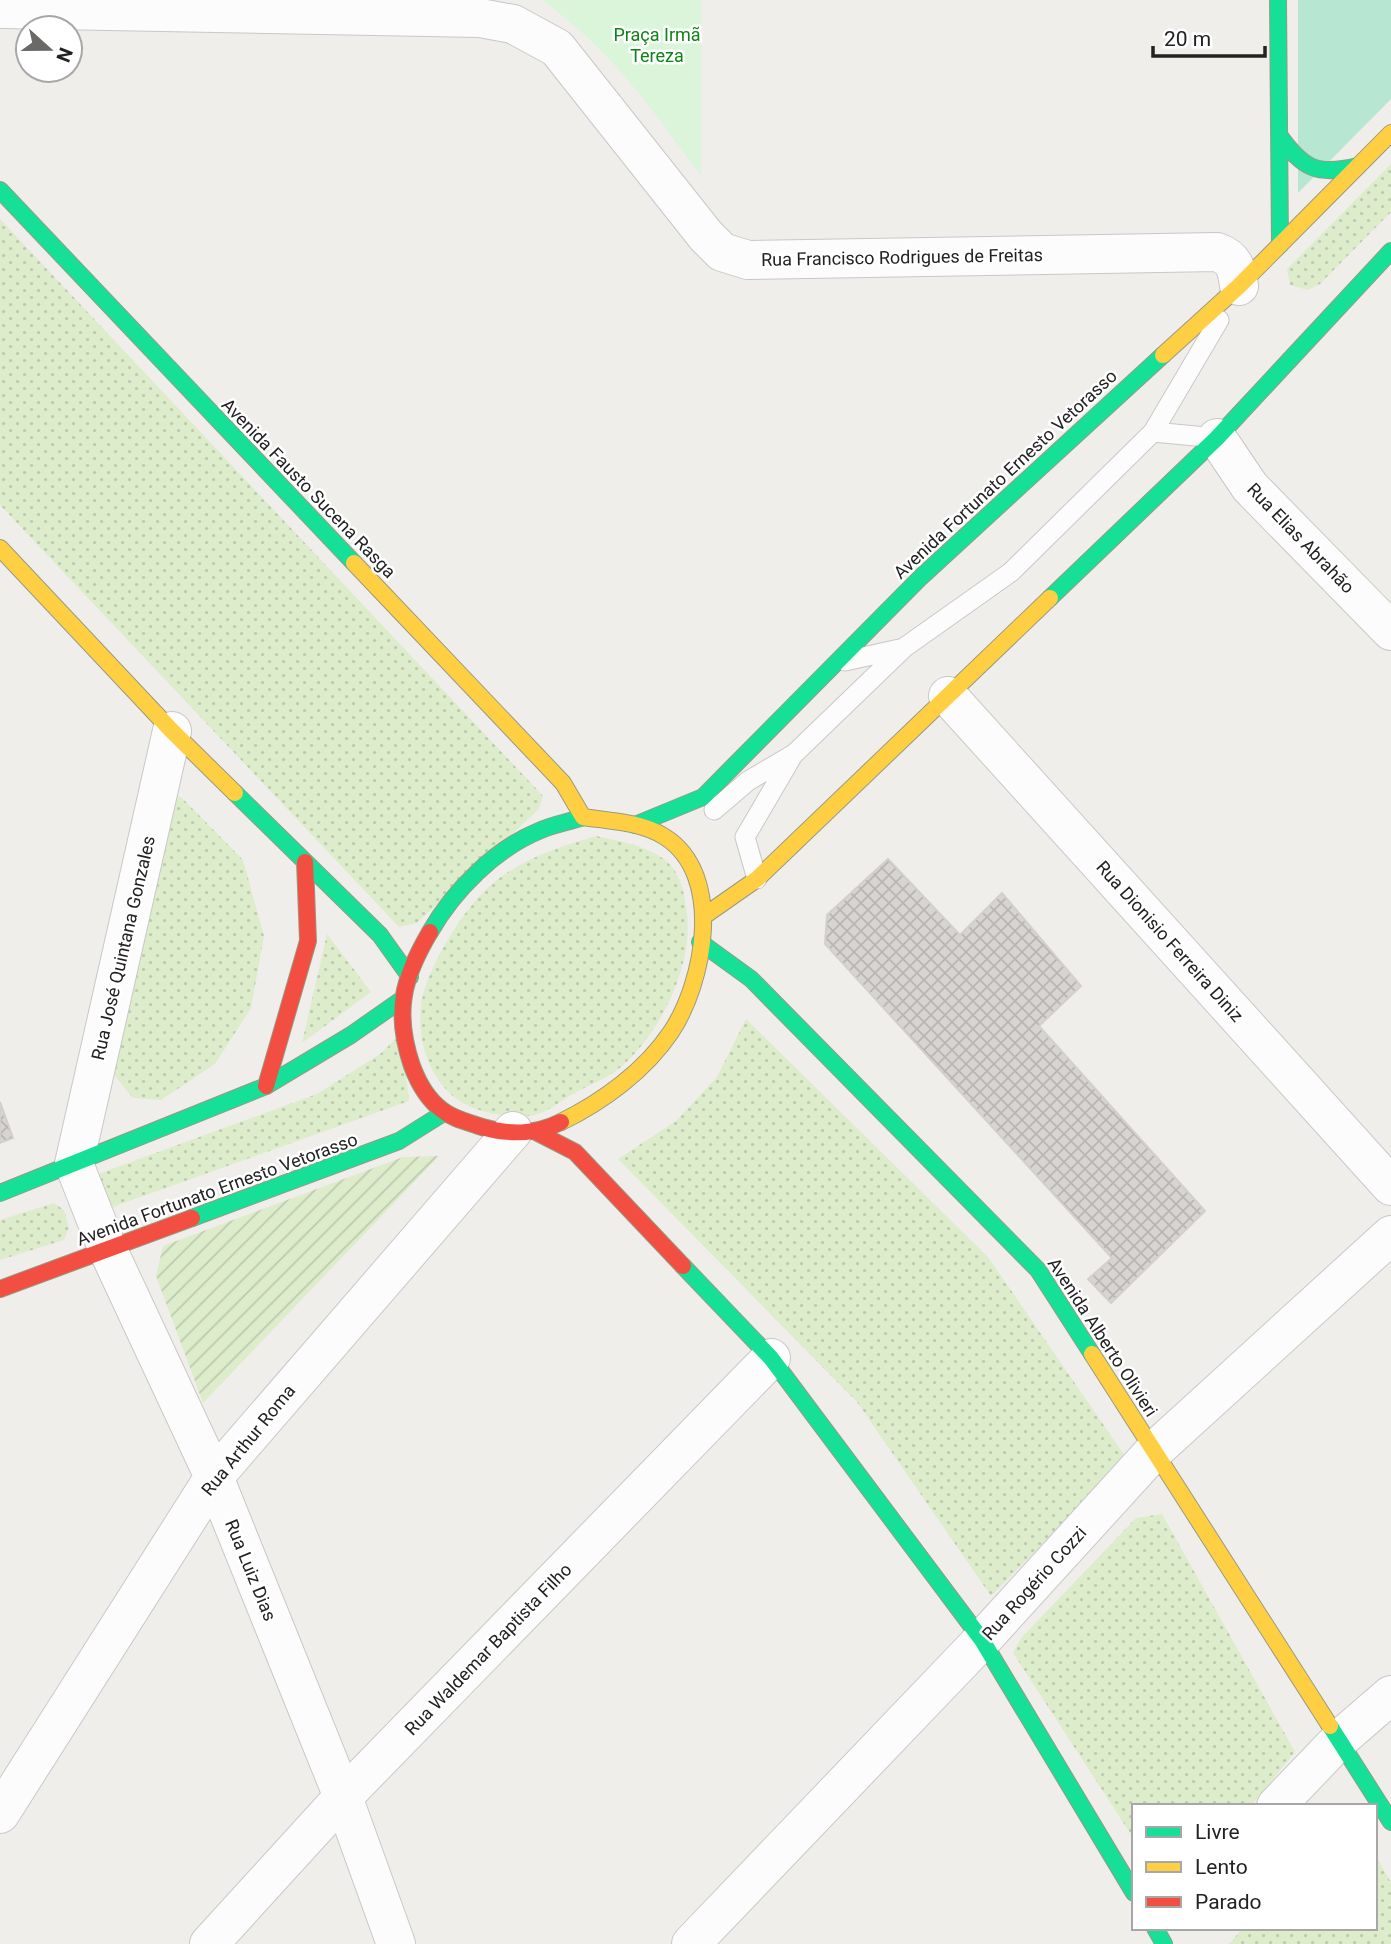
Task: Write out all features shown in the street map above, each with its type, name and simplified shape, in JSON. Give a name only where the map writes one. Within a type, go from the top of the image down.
[{"type":"main road","points":[[1278,0],[1280,245]]},
{"type":"main road","name":"Avenida Fortunato Ernesto Vetorasso","points":[[635,825],[703,797],[921,577],[1239,286],[1391,133]]},
{"type":"main road","points":[[1279,135],[1294,159],[1314,170],[1340,172],[1358,166]]},
{"type":"main road","name":"Avenida Fausto Sucena Rasga","points":[[0,190],[563,783],[583,817]]},
{"type":"main road","points":[[704,916],[757,879],[1217,438],[1391,251]]},
{"type":"main road","points":[[0,548],[172,731],[380,935],[410,977]]},
{"type":"main road","points":[[525,1132],[582,1109],[628,1081],[672,1031],[695,976],[704,916],[694,873],[673,842],[635,825],[583,817],[537,832],[478,872],[447,905],[424,938],[401,1000],[404,1039],[417,1081],[442,1114],[493,1131],[525,1132],[575,1152],[771,1358],[982,1640],[1132,1890]]},
{"type":"main road","points":[[266,1086],[307,941],[305,862]]},
{"type":"main road","name":"Avenida Alberto Olivieri","points":[[700,942],[751,979],[1038,1270],[1391,1822]]},
{"type":"main road","points":[[0,1192],[266,1086],[351,1035],[401,1000]]},
{"type":"main road","name":"Avenida Fortunato Ernesto Vetorasso","points":[[0,1289],[399,1141],[442,1114]]},
{"type":"street","name":"Rua Francisco Rodrigues de Freitas","points":[[0,9],[480,18],[513,24],[557,48],[706,236],[722,252],[748,260],[1217,252],[1229,256],[1233,262],[1239,286]]},
{"type":"street","name":"Rua Elias Abrahão","points":[[1217,438],[1250,487],[1391,631]]},
{"type":"street","name":"Rua Dionisio Ferreira Diniz","points":[[948,696],[1391,1186]]},
{"type":"street","name":"Rua José Quintana Gonzales","points":[[74,1164],[172,731]]},
{"type":"street","name":"Rua Arthur Roma","points":[[0,1814],[214,1477],[525,1132]]},
{"type":"street","name":"Rua Luiz Dias","points":[[74,1164],[108,1250],[214,1477],[343,1797],[396,1944]]},
{"type":"street","name":"Rua Rogério Cozzi","points":[[691,1944],[982,1640],[1154,1451],[1391,1235]]},
{"type":"street","name":"Rua Waldemar Baptista Filho","points":[[209,1944],[343,1797],[771,1358]]},
{"type":"street","points":[[1278,1804],[1340,1739],[1391,1695]]},
{"type":"lane","points":[[635,825],[707,816],[748,781],[794,754],[905,648],[1011,572],[1153,432],[1239,286]]},
{"type":"lane","points":[[1153,432],[1217,438]]},
{"type":"lane","points":[[836,663],[905,648]]},
{"type":"lane","points":[[757,879],[745,837],[794,754]]},
{"type":"green space","name":"Praça Irmã Tereza","points":[[542,0],[701,0],[701,176],[629,81],[590,40]]},
{"type":"green space","points":[[1298,0],[1391,0],[1391,99],[1298,193]]},
{"type":"green space","points":[[1391,164],[1391,212],[1320,284],[1308,290],[1290,285],[1287,269]]},
{"type":"green space","points":[[0,219],[543,796],[539,809],[417,923],[399,927],[0,505]]},
{"type":"green space","points":[[164,789],[182,798],[243,860],[264,936],[251,1008],[215,1064],[161,1100],[133,1098],[109,1069]]},
{"type":"green space","points":[[596,836],[632,844],[657,855],[670,864],[680,881],[688,928],[686,950],[672,994],[662,1015],[636,1052],[610,1075],[538,1114],[504,1116],[476,1109],[449,1093],[431,1068],[425,1053],[420,1022],[421,1006],[430,975],[458,924],[491,885],[540,855]]},
{"type":"green space","points":[[327,934],[371,992],[302,1043]]},
{"type":"green space","points":[[746,1019],[988,1257],[1127,1459],[991,1596],[857,1402],[618,1159],[676,1121],[717,1077]]},
{"type":"green space","points":[[401,1034],[409,1101],[107,1209],[98,1174],[317,1094],[380,1054]]},
{"type":"green space","points":[[439,1156],[203,1403],[156,1276],[163,1246],[403,1157]]},
{"type":"green space","points":[[54,1203],[64,1210],[69,1228],[64,1240],[0,1260],[0,1220]]},
{"type":"green space","points":[[1162,1514],[1295,1752],[1253,1804],[1132,1804],[1132,1836],[1013,1653],[1022,1637],[1136,1518]]},
{"type":"green space","points":[[1377,1858],[1391,1883],[1391,1944],[1229,1944],[1241,1930],[1377,1930]]},
{"type":"building","points":[[888,859],[960,935],[1002,893],[1081,986],[1039,1026],[1205,1211],[1111,1303],[1088,1279],[1112,1258],[825,944],[827,915]]},
{"type":"building","points":[[0,1102],[13,1138],[0,1143]]},
{"type":"traffic: fast","points":[[1278,0],[1280,245]]},
{"type":"traffic: fast","points":[[1279,135],[1296,156],[1312,167],[1332,170],[1358,166]]},
{"type":"traffic: fast","points":[[0,190],[354,563]]},
{"type":"traffic: fast","points":[[1050,598],[1217,438],[1391,251]]},
{"type":"traffic: fast","points":[[635,825],[703,797],[921,577],[1163,355]]},
{"type":"traffic: fast","points":[[235,793],[380,935],[410,977]]},
{"type":"traffic: fast","points":[[430,932],[451,901],[492,859],[541,830],[583,817]]},
{"type":"traffic: fast","points":[[700,942],[751,979],[1038,1270],[1092,1354]]},
{"type":"traffic: fast","points":[[0,1193],[266,1086],[351,1035],[401,1000]]},
{"type":"traffic: fast","points":[[192,1218],[399,1141],[442,1114]]},
{"type":"traffic: fast","points":[[683,1266],[771,1358],[982,1640],[1132,1890]]},
{"type":"traffic: fast","points":[[1330,1726],[1391,1822]]},
{"type":"traffic: fast","points":[[1156,1930],[1164,1944]]},
{"type":"traffic: slow","points":[[1163,355],[1239,286],[1391,133]]},
{"type":"traffic: slow","points":[[0,548],[172,731],[235,793]]},
{"type":"traffic: slow","points":[[354,563],[563,783],[583,817]]},
{"type":"traffic: slow","points":[[704,916],[757,879],[1050,598]]},
{"type":"traffic: slow","points":[[561,1122],[622,1084],[649,1060],[671,1032],[683,1011],[692,986],[703,930],[702,902],[696,877],[684,854],[665,837],[646,828],[583,817]]},
{"type":"traffic: slow","points":[[1092,1354],[1330,1726]]},
{"type":"traffic: jam","points":[[266,1086],[308,941],[305,862]]},
{"type":"traffic: jam","points":[[430,932],[407,981],[402,1013],[406,1047],[414,1072],[424,1090],[446,1113],[492,1130],[531,1131],[561,1122]]},
{"type":"traffic: jam","points":[[536,1132],[575,1152],[683,1266]]},
{"type":"traffic: jam","points":[[0,1289],[192,1218]]}]
